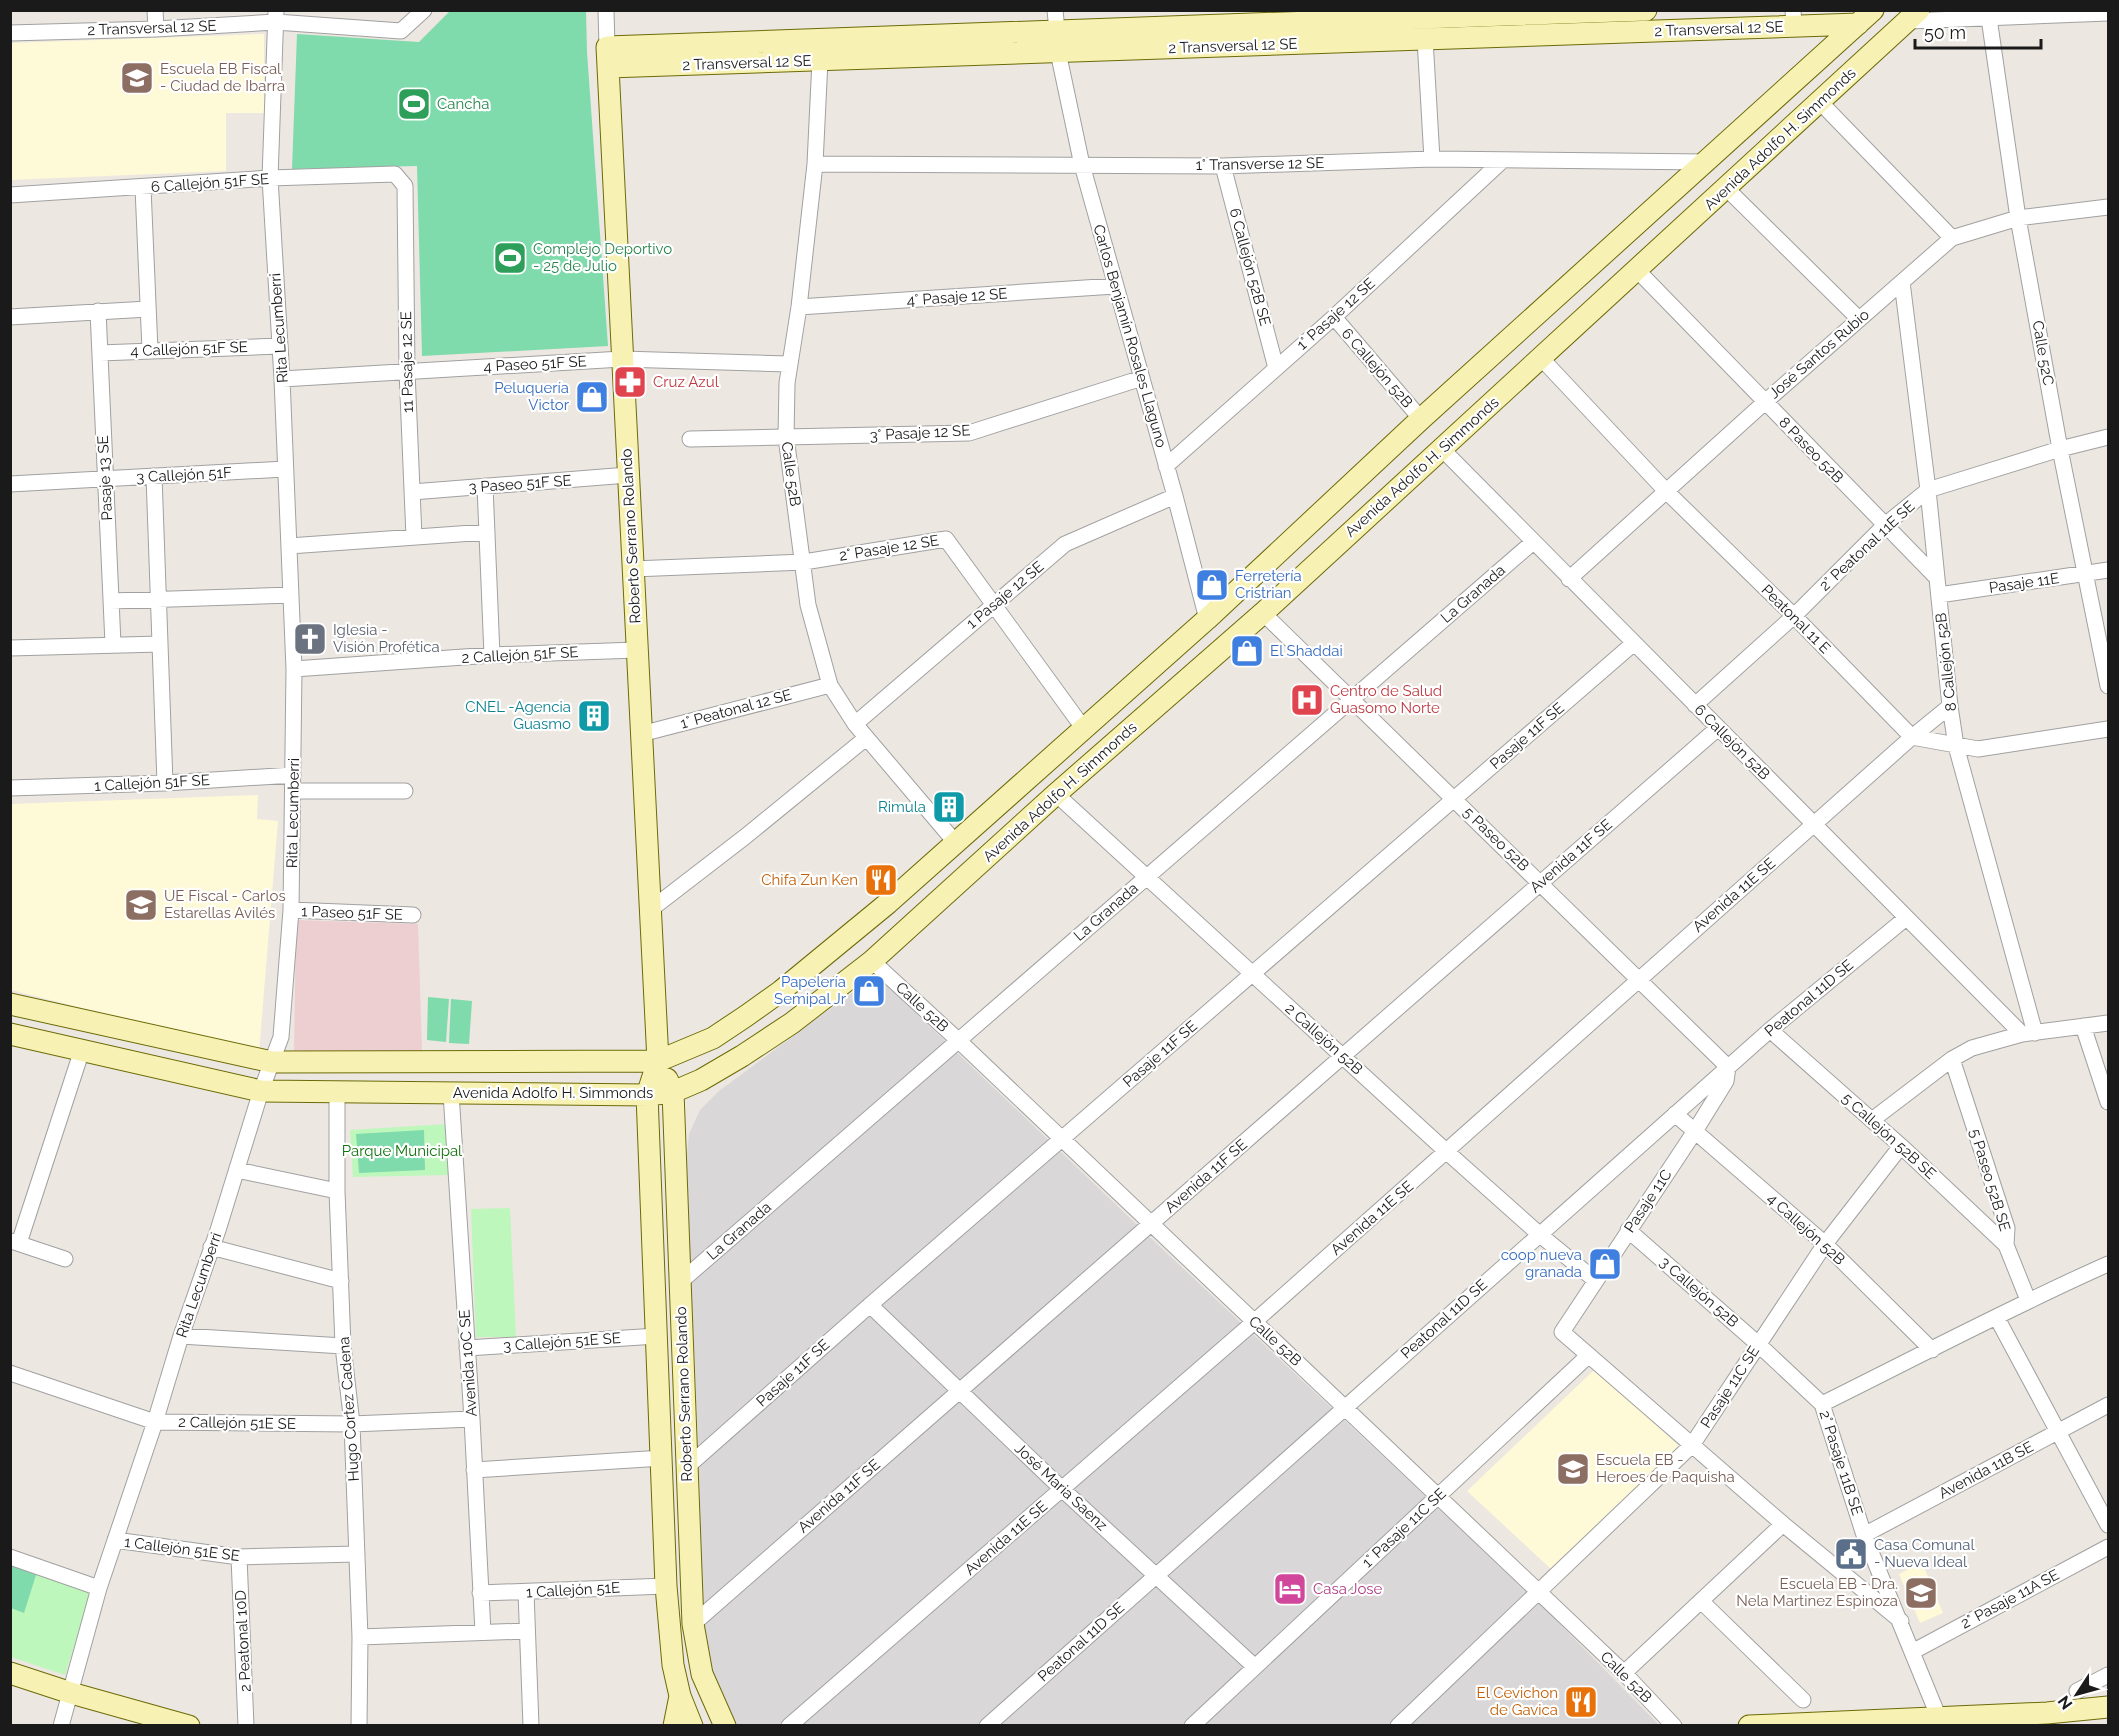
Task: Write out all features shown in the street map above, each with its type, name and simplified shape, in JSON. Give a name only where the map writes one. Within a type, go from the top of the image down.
[{"type":"street","points":[[155,10],[156,29]]},
{"type":"street","name":"2 Transversal 12 SE","points":[[10,33],[156,29],[276,16],[401,31],[424,10]]},
{"type":"street","name":"Roberto Serrano Rolando","points":[[606,10],[658,1061],[647,1095],[663,1458],[666,1586],[673,1665],[680,1696],[692,1725]]},
{"type":"street","name":"2 Transversal 12 SE","points":[[607,57],[1305,16],[1646,10]]},
{"type":"street","points":[[1913,16],[1989,18],[2065,13],[2109,13]]},
{"type":"street","name":"Rita Lecumberri","points":[[61,1725],[114,1540],[218,1230],[261,1091],[281,1037],[291,910],[294,669],[282,379],[270,178],[276,16]]},
{"type":"street","name":"Avenida Adolfo H. Simmonds","points":[[10,1034],[261,1091],[647,1095],[673,1092],[701,1080],[783,1030],[872,961],[1056,794],[1263,613],[1913,16]]},
{"type":"street","name":"2 Transversal 12 SE","points":[[607,57],[820,60],[1057,31],[1425,39],[1794,18],[1866,17]]},
{"type":"street","name":"Avenida Adolfo H. Simmonds","points":[[10,1004],[272,1062],[658,1061],[713,1038],[781,991],[888,903],[1207,619],[1421,419],[1866,17]]},
{"type":"street","name":"Calle 52C","points":[[1989,18],[2018,218],[2060,449],[2109,686]]},
{"type":"street","name":"Carlos Benjamín Rosales Llaguno","points":[[1057,31],[1082,165],[1167,466],[1207,619]]},
{"type":"street","points":[[1425,39],[1432,159]]},
{"type":"street","name":"Calle 52B","points":[[820,60],[814,164],[799,307],[788,364],[786,437],[808,605],[830,685],[866,738],[955,842]]},
{"type":"street","points":[[1820,102],[1952,238]]},
{"type":"street","name":"1° Transverse 12 SE","points":[[814,164],[1223,166],[1432,159],[1706,162]]},
{"type":"street","name":"1° Pasaje 12 SE","points":[[1167,466],[1334,317],[1503,160]]},
{"type":"street","name":"6 Callejón 52B SE","points":[[1223,166],[1276,368]]},
{"type":"street","name":"6 Callejón 51F SE","points":[[10,195],[270,178],[395,174],[405,186]]},
{"type":"street","name":"11 Pasaje 12 SE","points":[[405,186],[406,371],[414,537]]},
{"type":"street","points":[[143,188],[150,351]]},
{"type":"street","points":[[1726,188],[1859,319]]},
{"type":"street","name":"José Santos Rubio","points":[[1569,579],[1765,402],[1952,238],[2018,218],[2109,207]]},
{"type":"street","name":"8 Paseo 52B","points":[[1637,270],[1936,577]]},
{"type":"street","name":"8 Callejón 52B","points":[[1902,282],[1956,746],[2028,1034]]},
{"type":"street","name":"4° Pasaje 12 SE","points":[[799,307],[1115,286]]},
{"type":"street","points":[[10,317],[148,309]]},
{"type":"street","name":"Pasaje 13 SE","points":[[98,311],[113,644]]},
{"type":"street","name":"6 Callejón 52B","points":[[1334,317],[1421,419]]},
{"type":"street","name":"4 Callejón 51F SE","points":[[100,353],[279,346]]},
{"type":"street","name":"Peatonal 11 E","points":[[1541,358],[1666,491],[1794,616],[1912,737]]},
{"type":"street","name":"4 Paseo 51F SE","points":[[282,379],[622,359],[788,364]]},
{"type":"street","name":"3° Pasaje 12 SE","points":[[690,439],[969,433],[1142,378]]},
{"type":"street","name":"2° Peatonal 11E SE","points":[[1695,705],[1794,616],[1885,525],[1928,490],[2060,449],[2109,437]]},
{"type":"street","name":"6 Callejón 52B","points":[[1442,449],[1906,918],[2028,1034]]},
{"type":"street","name":"3 Callejón 51F","points":[[10,484],[285,469]]},
{"type":"street","points":[[154,476],[165,783]]},
{"type":"street","name":"3 Paseo 51F SE","points":[[412,492],[628,476]]},
{"type":"street","points":[[485,486],[492,655]]},
{"type":"street","name":"1 Pasaje 12 SE","points":[[855,724],[1065,544],[1175,496]]},
{"type":"street","points":[[289,546],[487,532]]},
{"type":"street","name":"2° Pasaje 12 SE","points":[[633,569],[804,562],[946,539],[1084,729]]},
{"type":"street","name":"La Granada","points":[[679,1283],[1533,542]]},
{"type":"street","name":"Pasaje 11E","points":[[1939,595],[2109,570]]},
{"type":"street","points":[[111,601],[291,595]]},
{"type":"street","name":"5 Paseo 52B","points":[[1263,613],[1728,1067]]},
{"type":"street","name":"Pasaje 11F SE","points":[[687,1467],[870,1305],[1634,643]]},
{"type":"street","points":[[10,648],[160,644]]},
{"type":"street","name":"2 Callejón 51F SE","points":[[294,669],[492,655],[637,650]]},
{"type":"street","name":"1° Peatonal 12 SE","points":[[642,734],[830,685]]},
{"type":"street","name":"Avenida 11E SE","points":[[789,1725],[1254,1322],[1638,979],[1950,706]]},
{"type":"street","name":"Avenida 11F SE","points":[[693,1624],[1718,728]]},
{"type":"street","points":[[1912,737],[1978,749],[2109,729]]},
{"type":"street","points":[[650,910],[746,836],[866,738]]},
{"type":"street","name":"1 Callejón 51F SE","points":[[10,788],[165,783],[294,783],[405,791]]},
{"type":"street","name":"2 Callejón 52B","points":[[1056,794],[1447,1152],[1539,1234],[1595,1280]]},
{"type":"street","name":"1 Paseo 51F SE","points":[[291,910],[413,915]]},
{"type":"street","name":"Peatonal 11D SE","points":[[987,1725],[1770,1030],[1906,918]]},
{"type":"street","name":"Calle 52B","points":[[872,961],[1345,1407],[1624,1673],[1674,1725]]},
{"type":"street","points":[[1872,1120],[1952,1059],[1972,1048],[2028,1034],[2109,1023]]},
{"type":"street","points":[[2083,1026],[2109,1102]]},
{"type":"street","name":"5 Callejón 52B SE","points":[[1770,1030],[1901,1146],[2006,1245]]},
{"type":"street","points":[[65,1259],[15,1242],[39,1181],[82,1050]]},
{"type":"street","name":"5 Paseo 52B SE","points":[[1952,1059],[2007,1228],[2006,1245],[2028,1300]]},
{"type":"street","name":"Roberto Serrano Rolando","points":[[658,1061],[673,1092],[693,1624],[702,1674],[725,1725]]},
{"type":"street","name":"Pasaje 11C","points":[[1589,1355],[1562,1332],[1695,1131],[1726,1081],[1728,1067]]},
{"type":"street","name":"Hugo Cortez Cadena","points":[[337,1092],[337,1191],[343,1346],[352,1424],[360,1637],[359,1725]]},
{"type":"street","name":"Avenida 10C SE","points":[[451,1093],[483,1632]]},
{"type":"street","name":"4 Callejón 52B","points":[[1675,1114],[1825,1244],[1932,1350]]},
{"type":"street","name":"Pasaje 11C SE","points":[[1398,1725],[1692,1445],[1825,1244],[1901,1146]]},
{"type":"street","points":[[237,1170],[337,1191]]},
{"type":"street","name":"3 Callejón 52B","points":[[1628,1230],[1758,1344],[1822,1404]]},
{"type":"street","points":[[211,1247],[341,1281]]},
{"type":"street","name":"2° Pasaje 11B SE","points":[[1939,1718],[1864,1534],[1822,1404],[1997,1318],[2028,1300],[2109,1264]]},
{"type":"street","name":"José Maria Saenz","points":[[870,1305],[1062,1489],[1255,1667]]},
{"type":"street","points":[[1997,1318],[2109,1526]]},
{"type":"street","points":[[181,1336],[343,1346]]},
{"type":"street","name":"3 Callejón 51E SE","points":[[467,1348],[657,1336]]},
{"type":"street","points":[[1589,1355],[1783,1524],[1901,1621]]},
{"type":"street","name":"1° Pasaje 11C SE","points":[[1192,1725],[1589,1355]]},
{"type":"street","name":"2 Callejón 51E SE","points":[[10,1373],[155,1422],[352,1424],[472,1419]]},
{"type":"street","name":"Avenida 11B SE","points":[[1864,1534],[2109,1405]]},
{"type":"street","points":[[474,1470],[663,1458]]},
{"type":"street","points":[[1624,1673],[1783,1524]]},
{"type":"street","name":"1 Callejón 51E SE","points":[[114,1540],[239,1557],[357,1554]]},
{"type":"street","name":"2° Pasaje 11A SE","points":[[1912,1652],[2109,1547]]},
{"type":"street","points":[[10,1557],[99,1588]]},
{"type":"street","name":"2 Peatonal 10D","points":[[239,1557],[246,1725]]},
{"type":"street","name":"1 Callejón 51E","points":[[480,1593],[666,1586]]},
{"type":"street","points":[[526,1592],[531,1725]]},
{"type":"street","points":[[1701,1601],[1803,1700]]},
{"type":"street","points":[[360,1637],[527,1631]]},
{"type":"street","points":[[10,1673],[71,1693],[189,1725]]},
{"type":"street","points":[[2077,1691],[2109,1674]]},
{"type":"street","points":[[674,1725],[680,1696]]},
{"type":"street","points":[[1749,1725],[2047,1713],[2109,1707]]},
{"type":"shaded area","name":"Escuela EB Fiscal - Ciudad de Ibarra","points":[[264,34],[264,113],[226,113],[226,171],[11,180],[11,43]]},
{"type":"shaded area","name":"UE Fiscal - Carlos Estarellas Avilés","points":[[258,795],[257,819],[278,821],[259,1053],[11,990],[10,804]]},
{"type":"shaded area","points":[[296,920],[418,924],[422,1052],[294,1051]]},
{"type":"shaded area","points":[[876,975],[1156,1243],[1541,1605],[1659,1725],[732,1725],[718,1696],[704,1638],[686,1164],[689,1134],[700,1110],[719,1091]]},
{"type":"shaded area","name":"Escuela EB - Heroes de Paquisha","points":[[1595,1369],[1679,1446],[1551,1569],[1467,1491]]},
{"type":"shaded area","name":"Escuela EB - Dra. Nela Martinez Espinoza","points":[[1922,1562],[1943,1613],[1920,1623],[1899,1574]]},
{"type":"green space","name":"Complejo Deportivo - 25 de Julio","points":[[450,11],[586,11],[608,346],[422,356],[417,166],[292,169],[297,34],[419,42]]},
{"type":"green space","points":[[428,997],[449,999],[446,1042],[427,1040]]},
{"type":"green space","points":[[451,999],[472,1001],[469,1044],[449,1043]]},
{"type":"green space","name":"Parque Municipal","points":[[447,1124],[450,1175],[353,1177],[350,1130]]},
{"type":"green space","points":[[424,1130],[425,1170],[359,1173],[356,1134]]},
{"type":"green space","points":[[510,1208],[516,1337],[476,1337],[471,1209]]},
{"type":"green space","points":[[11,1562],[92,1590],[65,1675],[11,1657]]},
{"type":"green space","points":[[11,1565],[36,1575],[24,1613],[11,1608]]},
{"type":"place","name":"Escuela EB Fiscal - Ciudad de Ibarra","points":[[137,78]]},
{"type":"place","name":"Cancha","points":[[414,104]]},
{"type":"place","name":"Complejo Deportivo - 25 de Julio","points":[[510,258]]},
{"type":"place","name":"Cruz Azul","points":[[630,382]]},
{"type":"place","name":"Peluquería Victor","points":[[592,397]]},
{"type":"place","name":"Ferretería Cristrian","points":[[1212,585]]},
{"type":"place","name":"Iglesia - Visión Profética","points":[[310,639]]},
{"type":"place","name":"El Shaddai","points":[[1247,651]]},
{"type":"place","name":"Centro de Salud Guasomo Norte","points":[[1307,700]]},
{"type":"place","name":"CNEL -Agencia Guasmo","points":[[594,716]]},
{"type":"place","name":"Rimula","points":[[949,807]]},
{"type":"place","name":"Chifa Zun Ken","points":[[881,880]]},
{"type":"place","name":"UE Fiscal - Carlos Estarellas Avilés","points":[[141,905]]},
{"type":"place","name":"Papelería Semipal Jr","points":[[869,991]]},
{"type":"place","name":"coop nueva granada","points":[[1605,1264]]},
{"type":"place","name":"Escuela EB - Heroes de Paquisha","points":[[1573,1469]]},
{"type":"place","name":"Casa Comunal - Nueva Ideal","points":[[1851,1554]]},
{"type":"place","name":"Casa Jose","points":[[1290,1589]]},
{"type":"place","name":"Escuela EB - Dra. Nela Martinez Espinoza","points":[[1921,1593]]},
{"type":"place","name":"El Cevichon de Gavica","points":[[1581,1702]]}]
